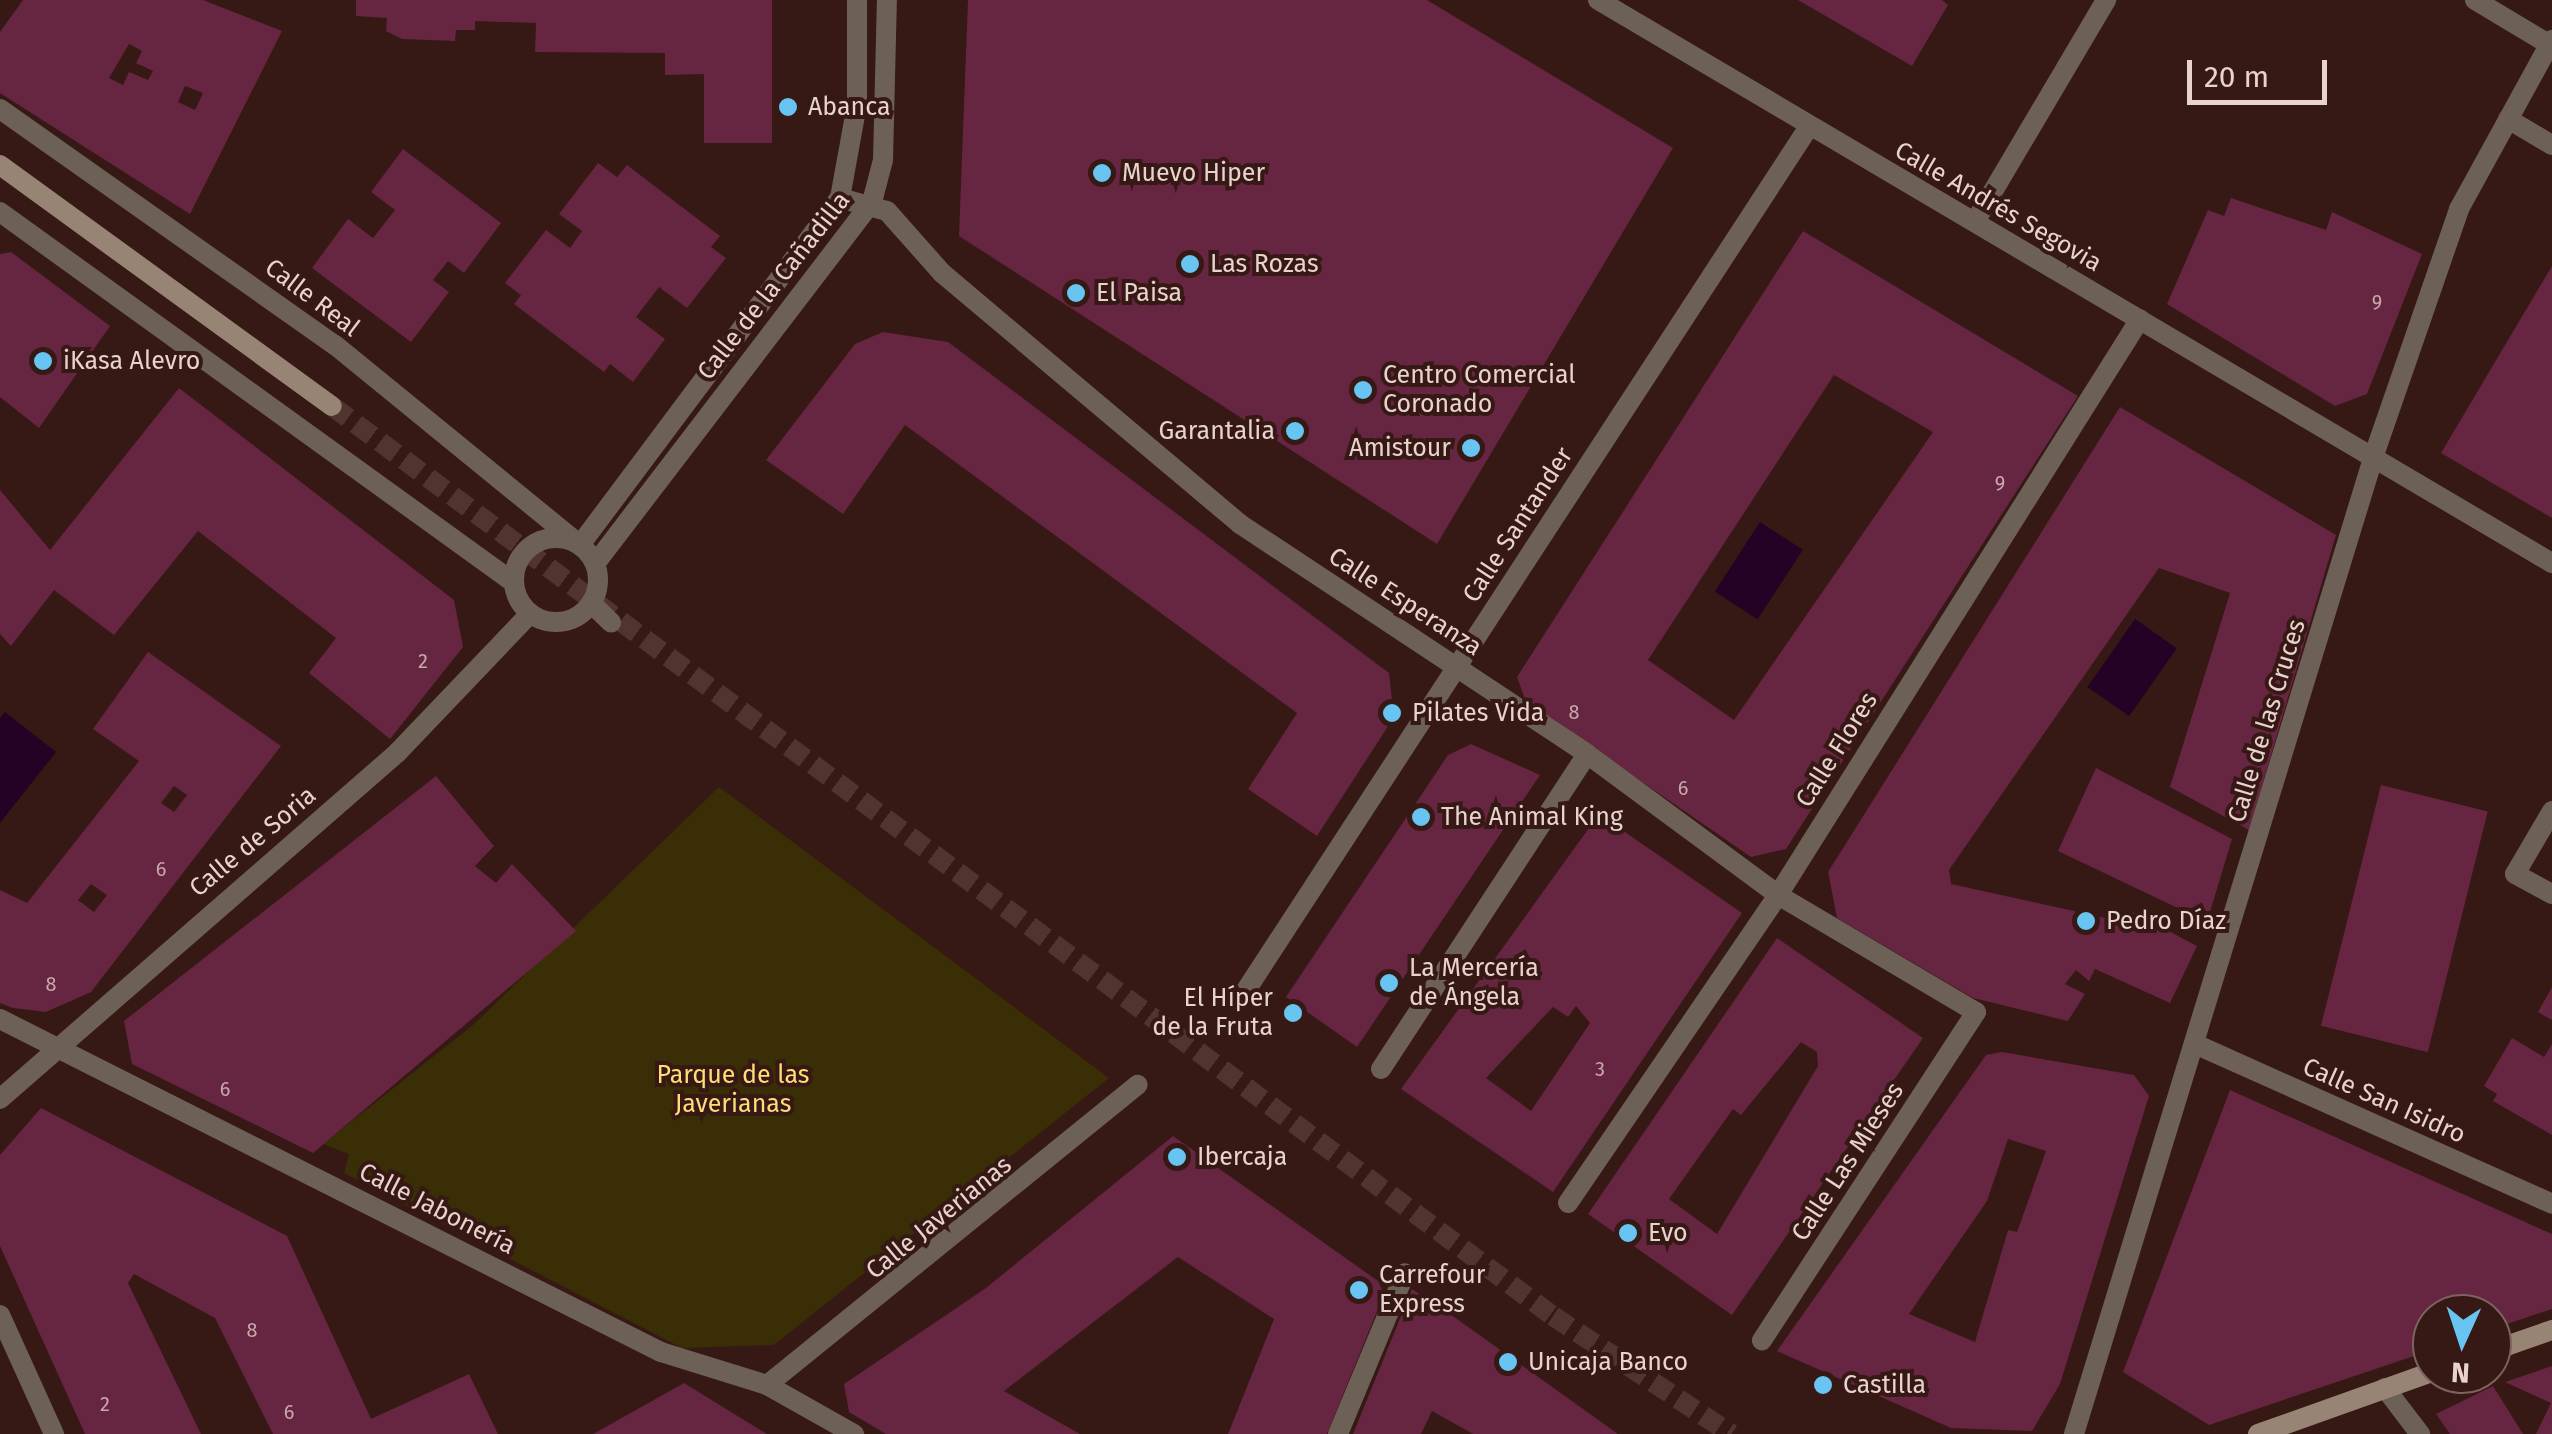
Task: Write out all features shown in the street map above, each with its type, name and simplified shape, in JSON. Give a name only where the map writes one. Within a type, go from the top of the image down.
[{"type":"street","name":"Calle de la Cañadilla","points":[[580,545],[840,198],[857,104],[857,0]]},
{"type":"street","name":"Calle de la Cañadilla","points":[[595,564],[872,202],[884,160],[887,0]]},
{"type":"street","name":"Calle Andrés Segovia","points":[[1598,0],[1808,128],[1976,220],[2552,563]]},
{"type":"street","points":[[1976,220],[2106,0]]},
{"type":"street","points":[[2476,0],[2551,44]]},
{"type":"street","name":"Calle de las Cruces","points":[[2074,1434],[2374,455],[2459,209],[2551,44]]},
{"type":"street","name":"Calle Real","points":[[0,108],[320,334],[580,545]]},
{"type":"street","points":[[2508,119],[2552,145]]},
{"type":"street","name":"Calle Santander","points":[[1239,1001],[1808,128]]},
{"type":"street","points":[[0,164],[332,406]]},
{"type":"street","points":[[840,198],[872,202]]},
{"type":"street","name":"Calle Esperanza","points":[[872,202],[942,273],[1240,524],[1457,664],[1778,895],[1976,1012]]},
{"type":"street","points":[[0,212],[514,582],[530,614],[558,622],[591,604]]},
{"type":"street","name":"Calle Flores","points":[[1568,1203],[1778,895],[2140,318]]},
{"type":"street","points":[[514,582],[530,548],[554,538],[580,545],[595,564],[591,604]]},
{"type":"street","points":[[591,604],[611,622]]},
{"type":"street","name":"Calle de Soria","points":[[0,1099],[58,1044],[397,754],[530,614]]},
{"type":"street","points":[[1380,1069],[1587,754]]},
{"type":"street","points":[[2552,811],[2515,874],[2552,894]]},
{"type":"street","name":"Calle Las Mieses","points":[[1762,1340],[1976,1012]]},
{"type":"street","name":"Calle Jabonería","points":[[0,1019],[58,1044],[661,1352],[767,1385],[854,1434]]},
{"type":"street","name":"Calle San Isidro","points":[[2195,1044],[2552,1204]]},
{"type":"street","name":"Calle Javerianas","points":[[767,1385],[977,1222],[1138,1085]]},
{"type":"street","points":[[1338,1434],[1406,1273]]},
{"type":"street","points":[[0,1315],[54,1434]]},
{"type":"street","points":[[2512,1344],[2552,1330]]},
{"type":"street","points":[[2258,1434],[2412,1379]]},
{"type":"street","points":[[2385,1388],[2420,1434]]},
{"type":"green space","name":"Parque de las Javerianas","points":[[719,787],[1109,1078],[774,1345],[682,1348],[344,1173],[349,1154],[323,1144],[473,1025]]},
{"type":"shaded area","points":[[1760,522],[1803,550],[1758,619],[1715,592]]},
{"type":"shaded area","points":[[2135,619],[2177,648],[2129,716],[2087,687]]},
{"type":"shaded area","points":[[5,712],[56,752],[0,823],[0,718]]},
{"type":"building","points":[[23,0],[203,0],[282,31],[190,214],[0,93],[0,32]],"holes":[[[129,44],[142,51],[136,63],[153,71],[148,80],[129,72],[123,85],[109,78]],[[185,86],[203,93],[195,110],[178,102]]]},
{"type":"building","points":[[356,0],[772,0],[772,143],[704,143],[704,74],[665,75],[665,53],[535,52],[536,23],[475,21],[475,30],[456,30],[455,41],[402,39],[386,31],[387,18],[356,16]]},
{"type":"building","name":"Centro Comercial Coronado","points":[[968,0],[1427,0],[1673,148],[1437,544],[959,236]]},
{"type":"building","points":[[1798,0],[1942,0],[1948,5],[1912,66]]},
{"type":"building","points":[[403,149],[501,223],[464,273],[448,261],[433,280],[449,292],[411,342],[312,268],[348,219],[373,238],[395,210],[371,192]]},
{"type":"building","points":[[598,163],[617,177],[627,165],[720,236],[711,247],[726,258],[687,308],[659,287],[636,317],[665,339],[633,382],[610,364],[604,372],[514,304],[521,295],[505,283],[546,230],[570,248],[582,231],[559,214]]},
{"type":"building","points":[[2231,198],[2326,230],[2332,212],[2422,254],[2367,394],[2335,406],[2167,304],[2208,210],[2224,216]]},
{"type":"building","points":[[1803,231],[2078,396],[1786,849],[1751,857],[1526,702],[1517,677]],"holes":[[[1834,375],[1933,432],[1734,720],[1648,660]]]},
{"type":"building","name":"iKasa Alevro","points":[[11,252],[110,326],[39,428],[0,397],[0,254]]},
{"type":"building","points":[[2552,266],[2552,518],[2441,453]]},
{"type":"building","points":[[883,332],[948,342],[1389,673],[1394,717],[1317,836],[1248,789],[1297,713],[905,425],[843,514],[766,460],[855,344]]},
{"type":"building","points":[[179,388],[454,600],[463,647],[390,739],[309,673],[336,638],[198,531],[114,635],[54,590],[11,646],[0,634],[0,490],[50,550]]},
{"type":"building","points":[[2120,407],[2336,535],[2249,830],[2170,787],[2230,593],[2159,568],[1949,870],[1951,884],[2119,921],[2123,929],[2133,912],[2197,946],[2170,1003],[2095,969],[2089,981],[2076,970],[2065,984],[2085,994],[2068,1021],[1973,998],[1837,918],[1828,872]]},
{"type":"building","points":[[148,652],[281,746],[91,992],[46,1012],[13,1008],[0,1003],[0,890],[27,903],[139,761],[93,729]],"holes":[[[174,786],[187,795],[174,812],[161,803]],[[91,884],[107,895],[94,912],[78,900]]]},
{"type":"building","points":[[1471,744],[1540,775],[1357,1047],[1286,997],[1448,755]]},
{"type":"building","points":[[2096,768],[2232,839],[2207,922],[2058,851]]},
{"type":"building","points":[[436,776],[494,846],[475,866],[496,883],[512,864],[576,931],[313,1153],[132,1064],[124,1021]]},
{"type":"building","points":[[2381,785],[2488,812],[2428,1052],[2321,1026]]},
{"type":"building","points":[[1599,814],[1742,913],[1553,1192],[1401,1089]],"holes":[[[1576,1006],[1590,1023],[1531,1111],[1486,1078],[1553,1007],[1568,1017]]]},
{"type":"building","points":[[1777,938],[1923,1038],[1732,1315],[1588,1214]],"holes":[[[1801,1042],[1817,1052],[1818,1066],[1717,1234],[1669,1199],[1733,1109],[1741,1115]]]},
{"type":"building","points":[[2552,987],[2552,1020],[2538,1012]]},
{"type":"building","points":[[2512,1038],[2544,1057],[2552,1044],[2552,1135],[2493,1101],[2497,1094],[2484,1086]]},
{"type":"building","points":[[2002,1052],[2134,1075],[2149,1096],[2060,1384],[2032,1431],[1951,1428],[1777,1351],[1986,1055]],"holes":[[[2008,1139],[2046,1151],[2017,1232],[2008,1230],[1975,1342],[1909,1314],[1987,1201]]]},
{"type":"building","points":[[2230,1090],[2552,1234],[2552,1309],[2512,1322],[2512,1294],[2412,1294],[2412,1357],[2209,1425],[2123,1372]]},
{"type":"building","points":[[41,1108],[287,1236],[371,1419],[469,1374],[498,1434],[273,1434],[215,1318],[134,1274],[128,1283],[201,1434],[85,1434],[0,1246],[0,1155]]},
{"type":"building","points":[[1173,1136],[1378,1281],[1384,1294],[1327,1434],[1228,1434],[1274,1319],[1178,1257],[1004,1391],[1080,1434],[886,1434],[849,1412],[844,1384],[986,1288]]},
{"type":"building","points":[[1412,1289],[1618,1434],[1473,1434],[1432,1411],[1421,1434],[1353,1434]]},
{"type":"building","points":[[2552,1366],[2552,1434],[2536,1434],[2551,1403],[2512,1385],[2512,1380]]},
{"type":"building","points":[[684,1383],[767,1434],[593,1434]]},
{"type":"building","points":[[2477,1394],[2498,1394],[2523,1434],[2450,1434],[2436,1414]]},
{"type":"tunnel","points":[[332,406],[1553,1316],[1731,1434]]},
{"type":"place","name":"Abanca","points":[[788,107]]},
{"type":"place","name":"Muevo Hiper","points":[[1102,173]]},
{"type":"place","name":"Las Rozas","points":[[1190,264]]},
{"type":"place","name":"El Paisa","points":[[1076,293]]},
{"type":"place","name":"iKasa Alevro","points":[[43,361]]},
{"type":"place","name":"Centro Comercial Coronado","points":[[1363,390]]},
{"type":"place","name":"Garantalia","points":[[1295,431]]},
{"type":"place","name":"Amistour","points":[[1471,448]]},
{"type":"place","name":"Pilates Vida","points":[[1392,713]]},
{"type":"place","name":"The Animal King","points":[[1421,817]]},
{"type":"place","name":"Pedro Díaz","points":[[2086,921]]},
{"type":"place","name":"La Mercería de Ángela","points":[[1389,983]]},
{"type":"place","name":"El Híper de la Fruta","points":[[1293,1013]]},
{"type":"place","name":"Ibercaja","points":[[1177,1157]]},
{"type":"place","name":"Evo","points":[[1628,1233]]},
{"type":"place","name":"Carrefour Express","points":[[1359,1290]]},
{"type":"place","name":"Unicaja Banco","points":[[1508,1362]]},
{"type":"place","name":"Castilla","points":[[1823,1385]]}]
